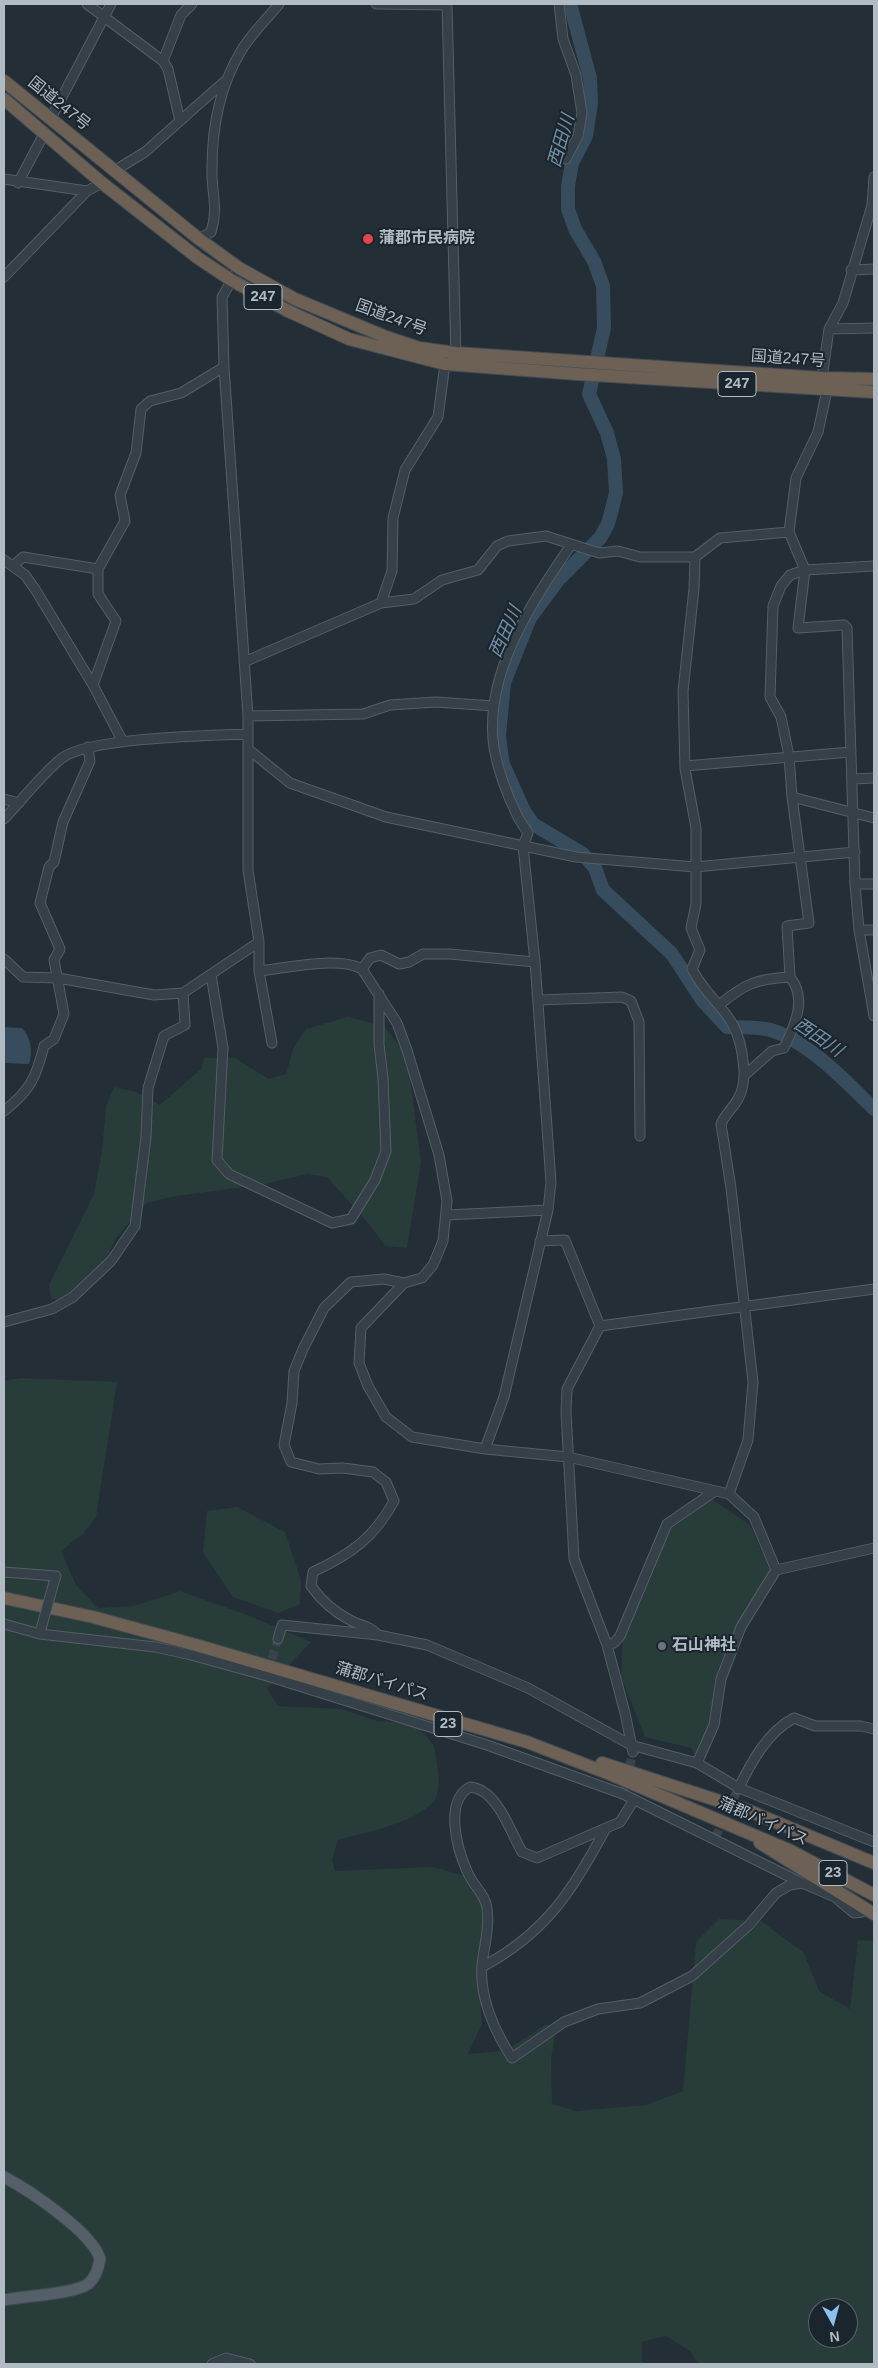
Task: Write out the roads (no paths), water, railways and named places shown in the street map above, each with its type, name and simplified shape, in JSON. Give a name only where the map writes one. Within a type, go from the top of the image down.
[{"type":"highway","name":"国道247号","points":[[4,81],[199,239],[239,268],[295,299],[386,337],[452,361],[583,362],[600,368],[827,390],[874,392]]},
{"type":"highway","name":"国道247号","points":[[4,99],[45,132],[102,183],[198,258],[231,280],[288,311],[349,339],[452,361],[577,374],[600,368],[874,379]]},
{"type":"highway","name":"蒲郡バイパス","points":[[4,1598],[93,1617],[196,1645],[527,1742],[612,1775],[791,1851],[874,1895]]},
{"type":"highway","name":"蒲郡バイパス","points":[[4,1602],[166,1641],[484,1735],[551,1757],[759,1842],[874,1900]]},
{"type":"highway","points":[[527,1742],[718,1799],[780,1822],[874,1863]]},
{"type":"highway","points":[[759,1842],[774,1853],[822,1880],[868,1913]]},
{"type":"main road","points":[[4,2177],[34,2195],[80,2231],[91,2242],[100,2259],[94,2278],[87,2285],[74,2290],[4,2300]]},
{"type":"street","points":[[87,4],[163,61],[168,69],[180,121]]},
{"type":"street","points":[[51,118],[111,4]]},
{"type":"street","points":[[163,61],[181,15],[192,4]]},
{"type":"street","points":[[199,239],[212,232],[216,215],[212,169],[216,118],[226,80],[241,50],[279,4]]},
{"type":"street","points":[[376,4],[447,4],[452,361],[438,417],[405,470],[393,518],[392,571],[381,603]]},
{"type":"street","points":[[560,4],[563,39],[576,75],[582,113],[578,136],[566,159]]},
{"type":"street","points":[[114,171],[145,152],[226,80]]},
{"type":"street","points":[[18,183],[45,132]]},
{"type":"street","points":[[822,378],[829,329],[843,303],[851,270],[872,205],[874,177]]},
{"type":"street","points":[[4,179],[18,183],[87,191]]},
{"type":"street","points":[[4,277],[87,191],[102,183]]},
{"type":"street","points":[[239,268],[222,297],[224,367],[248,716],[248,870],[259,942],[259,970],[272,1043]]},
{"type":"street","points":[[851,270],[874,269]]},
{"type":"street","points":[[829,329],[874,328]]},
{"type":"street","points":[[93,685],[116,621],[98,594],[98,569],[125,521],[120,495],[136,453],[141,409],[150,401],[181,393],[224,367]]},
{"type":"street","points":[[827,390],[818,432],[796,478],[789,532],[805,570],[798,628],[844,625],[847,628],[855,884],[859,930],[871,976],[874,1016]]},
{"type":"street","points":[[244,662],[381,603],[414,599],[442,580],[478,570],[497,546],[508,541],[546,536],[583,550],[596,552],[618,551],[640,557],[695,557],[720,538],[789,532]]},
{"type":"street","points":[[485,1448],[504,1397],[548,1210],[551,1182],[535,962],[523,846],[528,833],[518,818],[495,753],[494,706],[510,650],[534,599],[572,545]]},
{"type":"street","points":[[14,565],[23,557],[98,569]]},
{"type":"street","points":[[695,557],[694,589],[683,691],[685,766],[696,828],[696,904],[691,928],[700,950],[692,969],[699,982],[732,1020],[739,1035],[745,1075],[738,1098],[725,1115],[721,1124],[731,1188],[753,1382],[748,1440],[729,1494]]},
{"type":"street","points":[[4,560],[14,565],[25,575],[35,589],[93,685],[123,742]]},
{"type":"street","points":[[745,1075],[772,1051],[784,1048],[797,1023],[798,990],[790,977],[787,926],[809,923],[792,797],[789,756],[781,717],[770,697],[773,606],[781,586],[790,575],[805,570],[874,566]]},
{"type":"street","points":[[248,716],[363,714],[390,705],[436,702],[494,706]]},
{"type":"street","points":[[4,819],[63,758],[88,747],[123,742],[248,734]]},
{"type":"street","points":[[4,1110],[16,1101],[37,1075],[44,1046],[54,1039],[64,1014],[54,960],[60,949],[40,903],[49,867],[54,862],[63,822],[90,761],[88,747]]},
{"type":"street","points":[[248,749],[290,783],[386,817],[579,858],[695,868],[855,852]]},
{"type":"street","points":[[685,766],[851,752]]},
{"type":"street","points":[[852,779],[874,778]]},
{"type":"street","points":[[792,797],[874,818]]},
{"type":"street","points":[[4,799],[19,803]]},
{"type":"street","points":[[855,884],[874,884]]},
{"type":"street","points":[[859,930],[874,930]]},
{"type":"street","points":[[4,959],[23,977],[58,978],[154,995],[183,993],[259,942]]},
{"type":"street","points":[[362,969],[370,958],[381,955],[399,964],[408,962],[423,954],[450,954],[535,962]]},
{"type":"street","points":[[259,970],[338,963],[353,965],[362,969],[397,1023],[419,1088],[443,1173],[447,1215],[443,1241],[433,1265],[422,1278],[404,1283],[384,1279],[351,1282],[324,1308],[294,1371],[292,1403],[284,1445],[291,1462],[318,1469],[344,1468],[373,1472],[386,1482],[394,1501],[386,1516],[356,1549],[313,1572],[311,1586],[321,1600],[350,1620],[374,1629],[378,1635]]},
{"type":"street","points":[[211,975],[223,1048],[217,1160],[229,1174],[332,1223],[351,1219],[375,1180],[386,1151],[383,1079],[379,1044],[379,994]]},
{"type":"street","points":[[719,1005],[741,988],[764,979],[790,977]]},
{"type":"street","points":[[4,1322],[52,1309],[73,1297],[111,1261],[135,1226],[146,1137],[148,1088],[164,1036],[185,1026],[183,993]]},
{"type":"street","points":[[538,1000],[622,997],[631,1001],[639,1022],[640,1136]]},
{"type":"street","points":[[447,1215],[548,1210]]},
{"type":"street","points":[[540,1241],[565,1240],[600,1326],[567,1389],[568,1457],[574,1559],[607,1645],[632,1749]]},
{"type":"street","points":[[404,1283],[361,1328],[359,1363],[368,1386],[386,1417],[412,1437],[485,1448],[568,1457],[729,1494],[754,1516],[776,1570]]},
{"type":"street","points":[[600,1326],[874,1289]]},
{"type":"street","points":[[607,1645],[614,1644],[620,1636],[667,1524],[716,1490]]},
{"type":"street","points":[[697,1762],[714,1725],[721,1678],[741,1628],[776,1570],[874,1548]]},
{"type":"street","points":[[4,1572],[56,1576],[41,1631]]},
{"type":"street","points":[[4,1624],[155,1647],[267,1676],[487,1745],[634,1800],[802,1883],[835,1897],[854,1913],[868,1913]]},
{"type":"street","points":[[278,1639],[282,1624],[378,1635],[427,1645],[528,1688],[632,1749],[697,1762],[739,1789],[874,1842]]},
{"type":"street","points":[[739,1789],[749,1766],[780,1726],[794,1718],[815,1726],[861,1726],[874,1729]]},
{"type":"street","points":[[634,1800],[620,1822],[537,1858],[522,1852],[494,1801],[484,1791],[470,1787],[463,1791],[456,1804],[455,1826],[467,1872],[482,1894],[487,1906],[488,1921],[482,1967],[483,1988],[504,2046],[512,2058],[564,2022],[598,2009],[640,2003],[692,1976],[749,1925],[776,1892],[790,1885],[802,1883]]},
{"type":"street","points":[[482,1967],[506,1954],[530,1936],[556,1909],[582,1874],[606,1828]]},
{"type":"street","points":[[212,2364],[226,2358],[250,2364]]},
{"type":"water","points":[[4,1027],[22,1028],[25,1032],[30,1045],[31,1055],[29,1064],[4,1063]]},
{"type":"waterway","name":"西田川","points":[[570,4],[590,78],[591,103],[586,136],[572,163],[568,186],[568,209],[575,229],[594,261],[603,286],[604,328],[589,394],[607,433],[614,459],[616,493],[608,524],[600,538],[558,580],[530,618],[504,683],[499,735],[503,764],[524,811],[533,824],[583,854],[595,868],[603,890],[672,954],[702,1000],[727,1027],[766,1029],[780,1033],[795,1041],[824,1062],[874,1109]]},
{"type":"tunnel","points":[[268,1672],[278,1639]]},
{"type":"tunnel","points":[[623,1794],[633,1752]]},
{"type":"tunnel","points":[[715,1838],[738,1789]]},
{"type":"place","name":"蒲郡市民病院","points":[[368,239]]},
{"type":"place","name":"石山神社","points":[[662,1646]]}]
